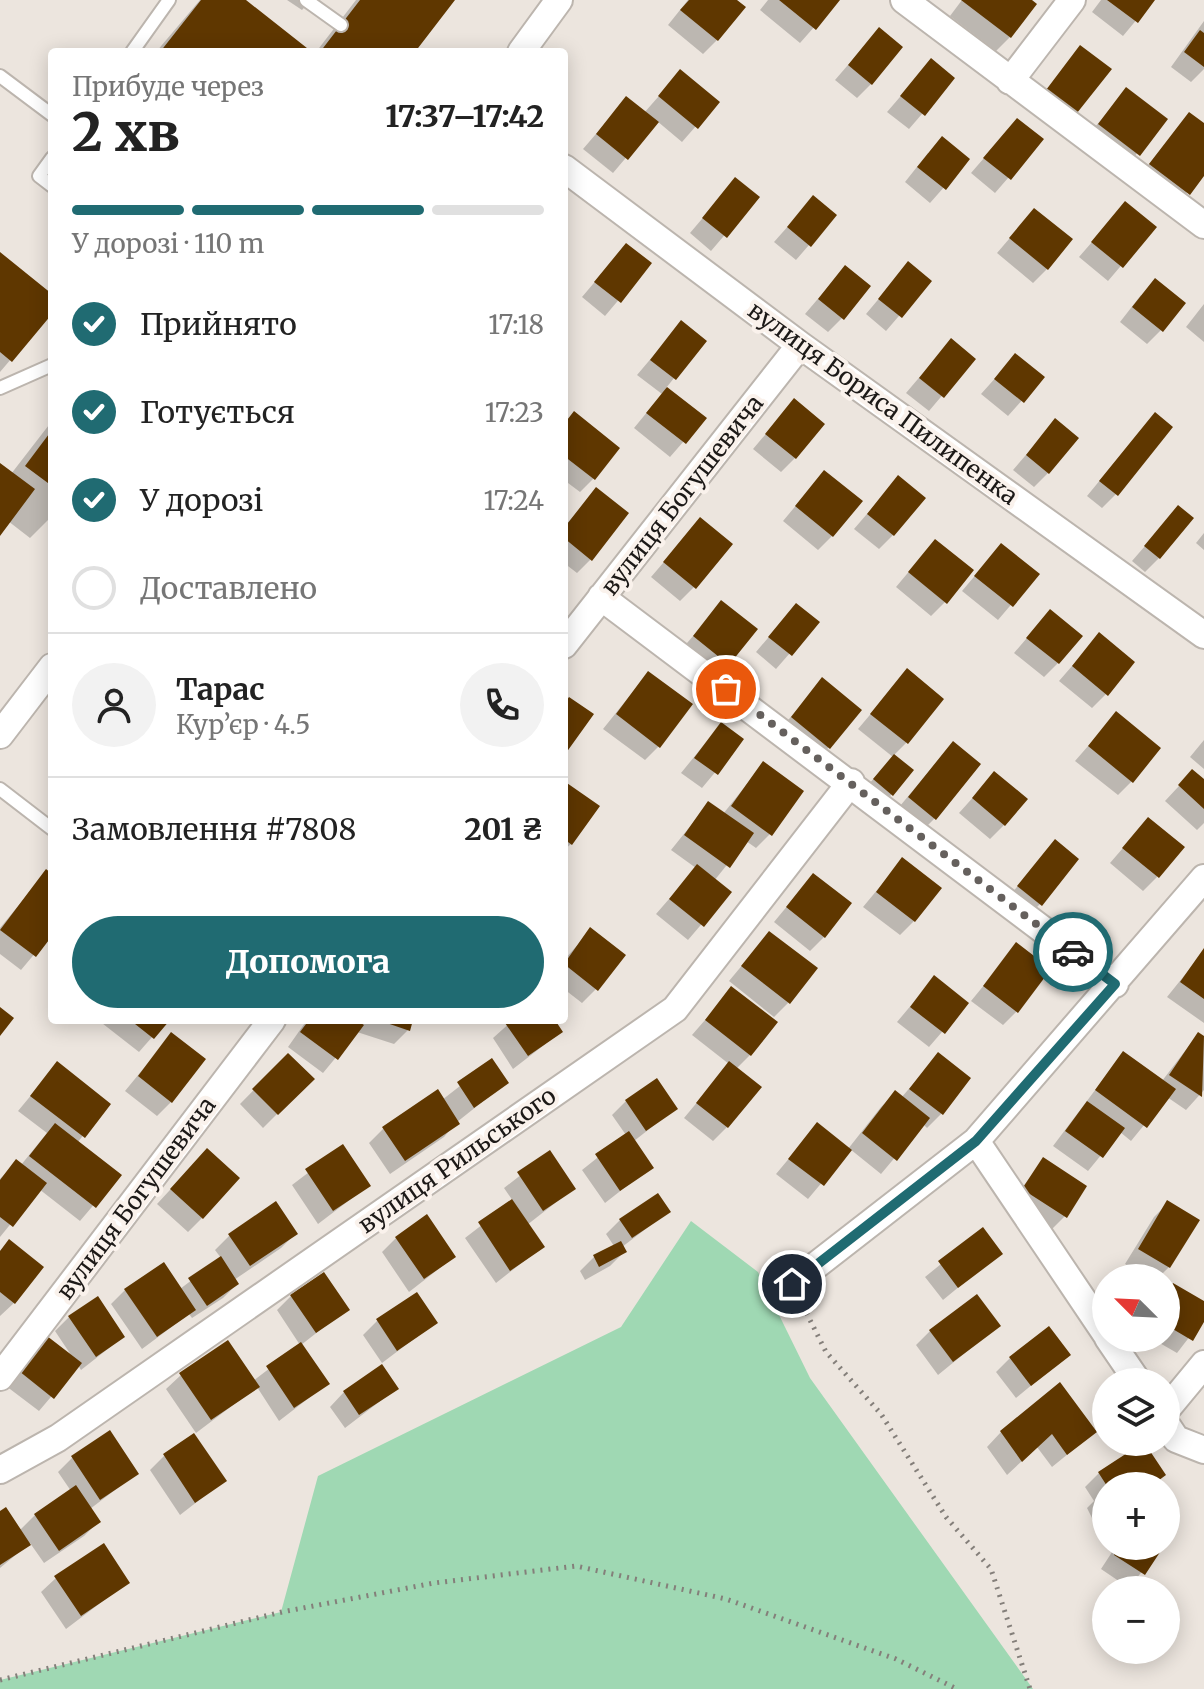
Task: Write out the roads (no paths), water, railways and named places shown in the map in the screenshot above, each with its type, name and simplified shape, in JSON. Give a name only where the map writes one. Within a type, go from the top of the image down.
[{"type":"street","points":[[524,48],[559,0]]},
{"type":"street","points":[[904,0],[1204,225]]},
{"type":"street","points":[[1010,81],[1072,0]]},
{"type":"street","name":"вулиця Бориса Пилипенка","points":[[568,171],[800,345],[1204,635]]},
{"type":"street","name":"вулиця Богушевича","points":[[568,640],[800,345]]},
{"type":"street","points":[[601,597],[851,782],[1115,984]]},
{"type":"street","points":[[0,735],[48,672]]},
{"type":"street","name":"вулиця Рильського","points":[[0,1470],[58,1438],[675,1009],[851,782]]},
{"type":"street","points":[[792,1284],[976,1141],[1204,878]]},
{"type":"street","name":"вулиця Богушевича","points":[[0,1377],[269,1024]]},
{"type":"street","points":[[976,1141],[1092,1314]]},
{"type":"street","points":[[1180,1393],[1204,1364]]},
{"type":"street","points":[[1180,1441],[1204,1450]]},
{"type":"lane","points":[[135,48],[169,0]]},
{"type":"lane","points":[[306,0],[341,25]]},
{"type":"lane","points":[[0,76],[48,112]]},
{"type":"lane","points":[[48,164],[39,176],[48,183]]},
{"type":"lane","points":[[0,388],[48,367]]},
{"type":"lane","points":[[0,789],[48,826]]}]
